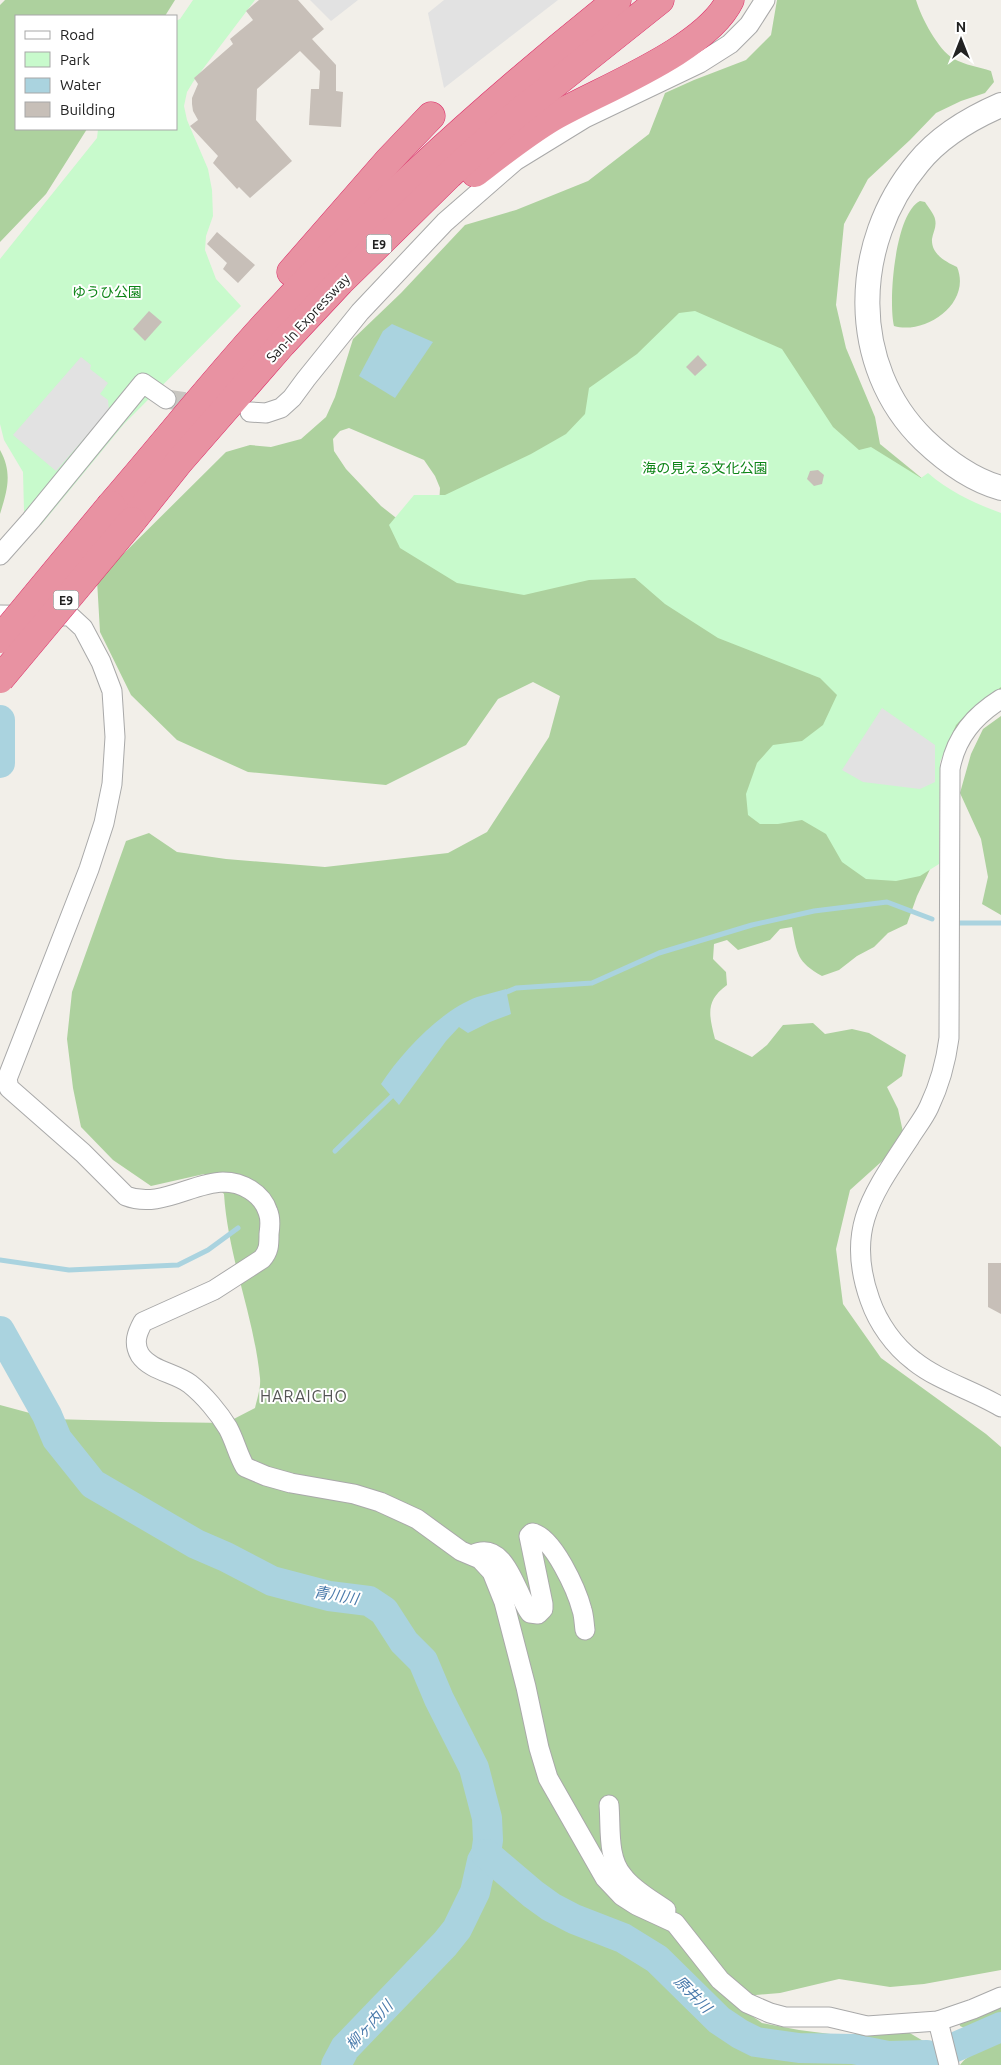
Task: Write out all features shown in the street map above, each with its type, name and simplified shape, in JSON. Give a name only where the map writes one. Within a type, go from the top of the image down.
[{"type":"highway","name":"San-In Expressway","points":[[0,679],[122,505],[212,385],[325,262],[490,105],[617,0]]},
{"type":"highway","name":"San-In Expressway","points":[[0,640],[122,505],[180,462],[282,344],[340,282],[449,175],[507,122],[660,0]]},
{"type":"highway","points":[[409,215],[468,179],[517,141],[552,118],[687,45],[716,21],[730,0]]},
{"type":"highway","points":[[122,505],[206,377],[264,303],[388,161],[430,116]]},
{"type":"street","points":[[250,412],[266,413],[281,408],[292,398],[360,312],[445,222],[515,161],[585,118],[700,63],[730,44],[749,25],[765,0]]},
{"type":"street","points":[[1001,105],[950,133],[918,162],[898,191],[881,224],[871,255],[867,290],[868,323],[876,360],[887,391],[911,427],[937,452],[966,472],[1001,488]]},
{"type":"street","points":[[0,555],[143,383],[166,399]]},
{"type":"street","points":[[0,615],[70,616],[83,628],[112,691],[115,737],[112,784],[104,823],[89,869],[7,1079],[9,1088],[82,1153],[126,1196],[134,1199],[164,1197],[223,1182],[241,1185],[254,1192],[264,1202],[269,1213],[268,1252],[262,1259],[214,1290],[143,1322],[138,1332],[136,1344],[141,1356],[150,1364],[179,1376],[201,1394],[228,1428],[245,1467],[266,1476],[291,1483],[354,1494],[380,1502],[417,1519],[461,1551],[480,1559],[492,1572],[504,1602],[526,1687],[539,1748],[553,1790],[604,1878],[622,1896],[636,1905],[675,1922],[720,1980],[747,2002],[770,2013],[784,2017],[828,2017],[867,2026],[919,2024],[938,2021],[973,2010],[1001,1997]]},
{"type":"street","points":[[1001,700],[988,708],[966,729],[956,747],[950,769],[949,1038],[943,1069],[929,1108],[875,1190],[864,1220],[861,1245],[863,1272],[868,1296],[886,1332],[893,1341],[907,1356],[924,1369],[1001,1406]]},
{"type":"street","points":[[472,1555],[490,1553],[502,1560],[528,1610],[530,1613],[538,1614],[543,1604],[529,1536],[532,1533],[538,1534],[550,1546],[571,1582],[582,1612],[585,1630]]},
{"type":"street","points":[[609,1805],[612,1853],[618,1869],[630,1884],[666,1911],[670,1920]]},
{"type":"street","points":[[938,2021],[949,2065]]},
{"type":"green space","points":[[5,0],[175,0],[166,15],[15,15],[15,130],[86,130],[46,194],[0,242],[0,5]]},
{"type":"green space","name":"ゆうひ公園","points":[[193,0],[255,0],[193,82],[187,92],[184,106],[187,120],[208,169],[212,190],[213,216],[206,236],[205,250],[216,279],[241,306],[124,424],[41,525],[24,511],[23,472],[4,440],[0,424],[0,259],[97,138],[98,130],[178,130],[178,20]]},
{"type":"green space","points":[[777,0],[916,0],[926,24],[936,41],[948,55],[958,61],[991,71],[994,82],[985,93],[961,101],[936,113],[868,179],[844,224],[836,305],[846,348],[875,417],[880,444],[929,484],[1001,681],[1001,692],[943,745],[935,737],[934,861],[917,896],[907,924],[888,933],[874,947],[857,956],[839,970],[822,976],[803,961],[797,951],[792,927],[780,929],[770,940],[738,950],[727,940],[714,944],[713,959],[726,972],[727,985],[715,997],[710,1009],[710,1016],[715,1039],[752,1057],[767,1045],[783,1025],[813,1023],[825,1034],[852,1029],[869,1033],[906,1055],[902,1076],[887,1087],[898,1109],[903,1132],[890,1154],[850,1190],[836,1249],[843,1304],[881,1358],[986,1434],[1001,1447],[1001,1970],[924,1984],[890,1987],[839,1979],[780,1993],[756,1995],[735,2004],[762,2023],[799,2030],[838,2035],[908,2032],[925,2042],[934,2065],[0,2065],[0,1405],[52,1419],[226,1423],[255,1408],[260,1386],[257,1355],[230,1241],[224,1194],[204,1174],[151,1186],[113,1160],[81,1127],[73,1088],[67,1039],[72,992],[126,841],[149,833],[177,852],[226,859],[325,867],[448,853],[487,832],[549,737],[560,696],[533,682],[498,699],[466,745],[386,785],[248,772],[177,740],[131,695],[100,632],[97,580],[226,452],[250,445],[271,447],[301,439],[326,417],[335,397],[353,339],[401,293],[465,225],[516,210],[588,181],[649,134],[665,93],[746,60],[771,35]],"holes":[[[349,428],[424,460],[435,476],[440,488],[439,506],[409,528],[381,506],[346,469],[334,451],[333,439],[340,431]]]},
{"type":"green space","points":[[920,201],[925,202],[935,219],[932,239],[934,249],[944,260],[957,267],[960,280],[958,293],[952,304],[932,321],[907,328],[894,326],[892,314],[893,279],[899,239],[911,209]]},
{"type":"green space","name":"海の見える文化公園","points":[[695,311],[782,349],[833,427],[859,450],[871,447],[921,478],[928,473],[945,486],[963,496],[1001,513],[1001,687],[971,709],[956,725],[940,762],[939,864],[920,876],[896,881],[866,879],[842,862],[826,834],[802,820],[778,824],[760,824],[748,815],[746,794],[757,763],[773,745],[802,741],[823,725],[837,695],[820,678],[718,638],[665,604],[635,578],[589,580],[524,595],[457,583],[400,548],[389,525],[414,495],[445,495],[531,454],[566,434],[585,414],[589,388],[637,354],[679,313]]},
{"type":"green space","points":[[0,450],[8,474],[8,482],[0,514]]},
{"type":"green space","points":[[1001,716],[1001,915],[982,904],[988,877],[981,839],[960,793],[971,754],[983,729]]},
{"type":"green space","points":[[1001,2002],[1001,2065],[960,2065],[964,2060],[982,2049],[987,2041],[987,2035],[981,2031],[960,2026],[959,2022]]},
{"type":"shaded area","points":[[310,0],[358,0],[331,21]]},
{"type":"shaded area","points":[[444,0],[558,0],[444,88],[428,13]]},
{"type":"shaded area","points":[[81,357],[91,365],[90,369],[108,383],[100,394],[108,400],[109,410],[56,471],[13,435]]},
{"type":"shaded area","points":[[882,708],[935,745],[935,782],[920,789],[863,782],[842,770]]},
{"type":"water","points":[[392,324],[433,342],[395,398],[359,376],[383,331]]},
{"type":"water","points":[[506,989],[511,1014],[468,1033],[459,1027],[446,1041],[399,1105],[381,1084],[411,1046],[436,1022],[463,1003]]},
{"type":"building","points":[[259,0],[298,0],[324,29],[312,39],[336,65],[336,91],[343,92],[341,127],[309,125],[311,89],[319,89],[320,71],[300,51],[257,89],[256,120],[292,161],[250,198],[239,187],[237,189],[213,163],[218,156],[190,126],[198,120],[193,111],[192,104],[192,98],[198,84],[194,78],[233,44],[230,39],[253,20],[246,11]]},
{"type":"building","points":[[217,232],[255,265],[238,283],[223,269],[227,263],[207,244]]},
{"type":"building","points":[[149,311],[162,322],[145,341],[133,329]]},
{"type":"building","points":[[698,355],[707,365],[695,376],[686,367]]},
{"type":"building","points":[[818,470],[824,475],[822,484],[814,486],[807,479],[810,471]]},
{"type":"building","points":[[988,1263],[1001,1263],[1001,1314],[988,1307]]},
{"type":"waterway","name":"青川川","points":[[0,720],[0,763]]},
{"type":"waterway","points":[[502,994],[516,988],[592,983],[659,953],[752,925],[814,911],[887,902],[932,919]]},
{"type":"waterway","points":[[960,923],[1001,923]]},
{"type":"waterway","points":[[335,1151],[395,1093]]},
{"type":"waterway","points":[[0,1260],[69,1270],[178,1265],[208,1250],[238,1228]]},
{"type":"waterway","name":"青川川","points":[[0,1331],[47,1415],[57,1439],[93,1484],[196,1544],[272,1581],[329,1596],[369,1601],[384,1611],[404,1642],[423,1661],[439,1699],[474,1768],[487,1818],[488,1840],[475,1892],[457,1929],[445,1944],[345,2048],[336,2065]]},
{"type":"waterway","name":"原井川","points":[[486,1854],[551,1907],[574,1919],[623,1938],[657,1959],[719,2020],[756,2042],[799,2048],[853,2049],[888,2056],[927,2055]]},
{"type":"waterway","name":"原井川","points":[[953,2048],[1001,2027]]},
{"type":"tunnel","points":[[166,399],[207,405]]},
{"type":"district","name":"HARAICHO","points":[[304,1396]]},
{"type":"water label","name":"柳ヶ内川","points":[[369,2025]]}]
